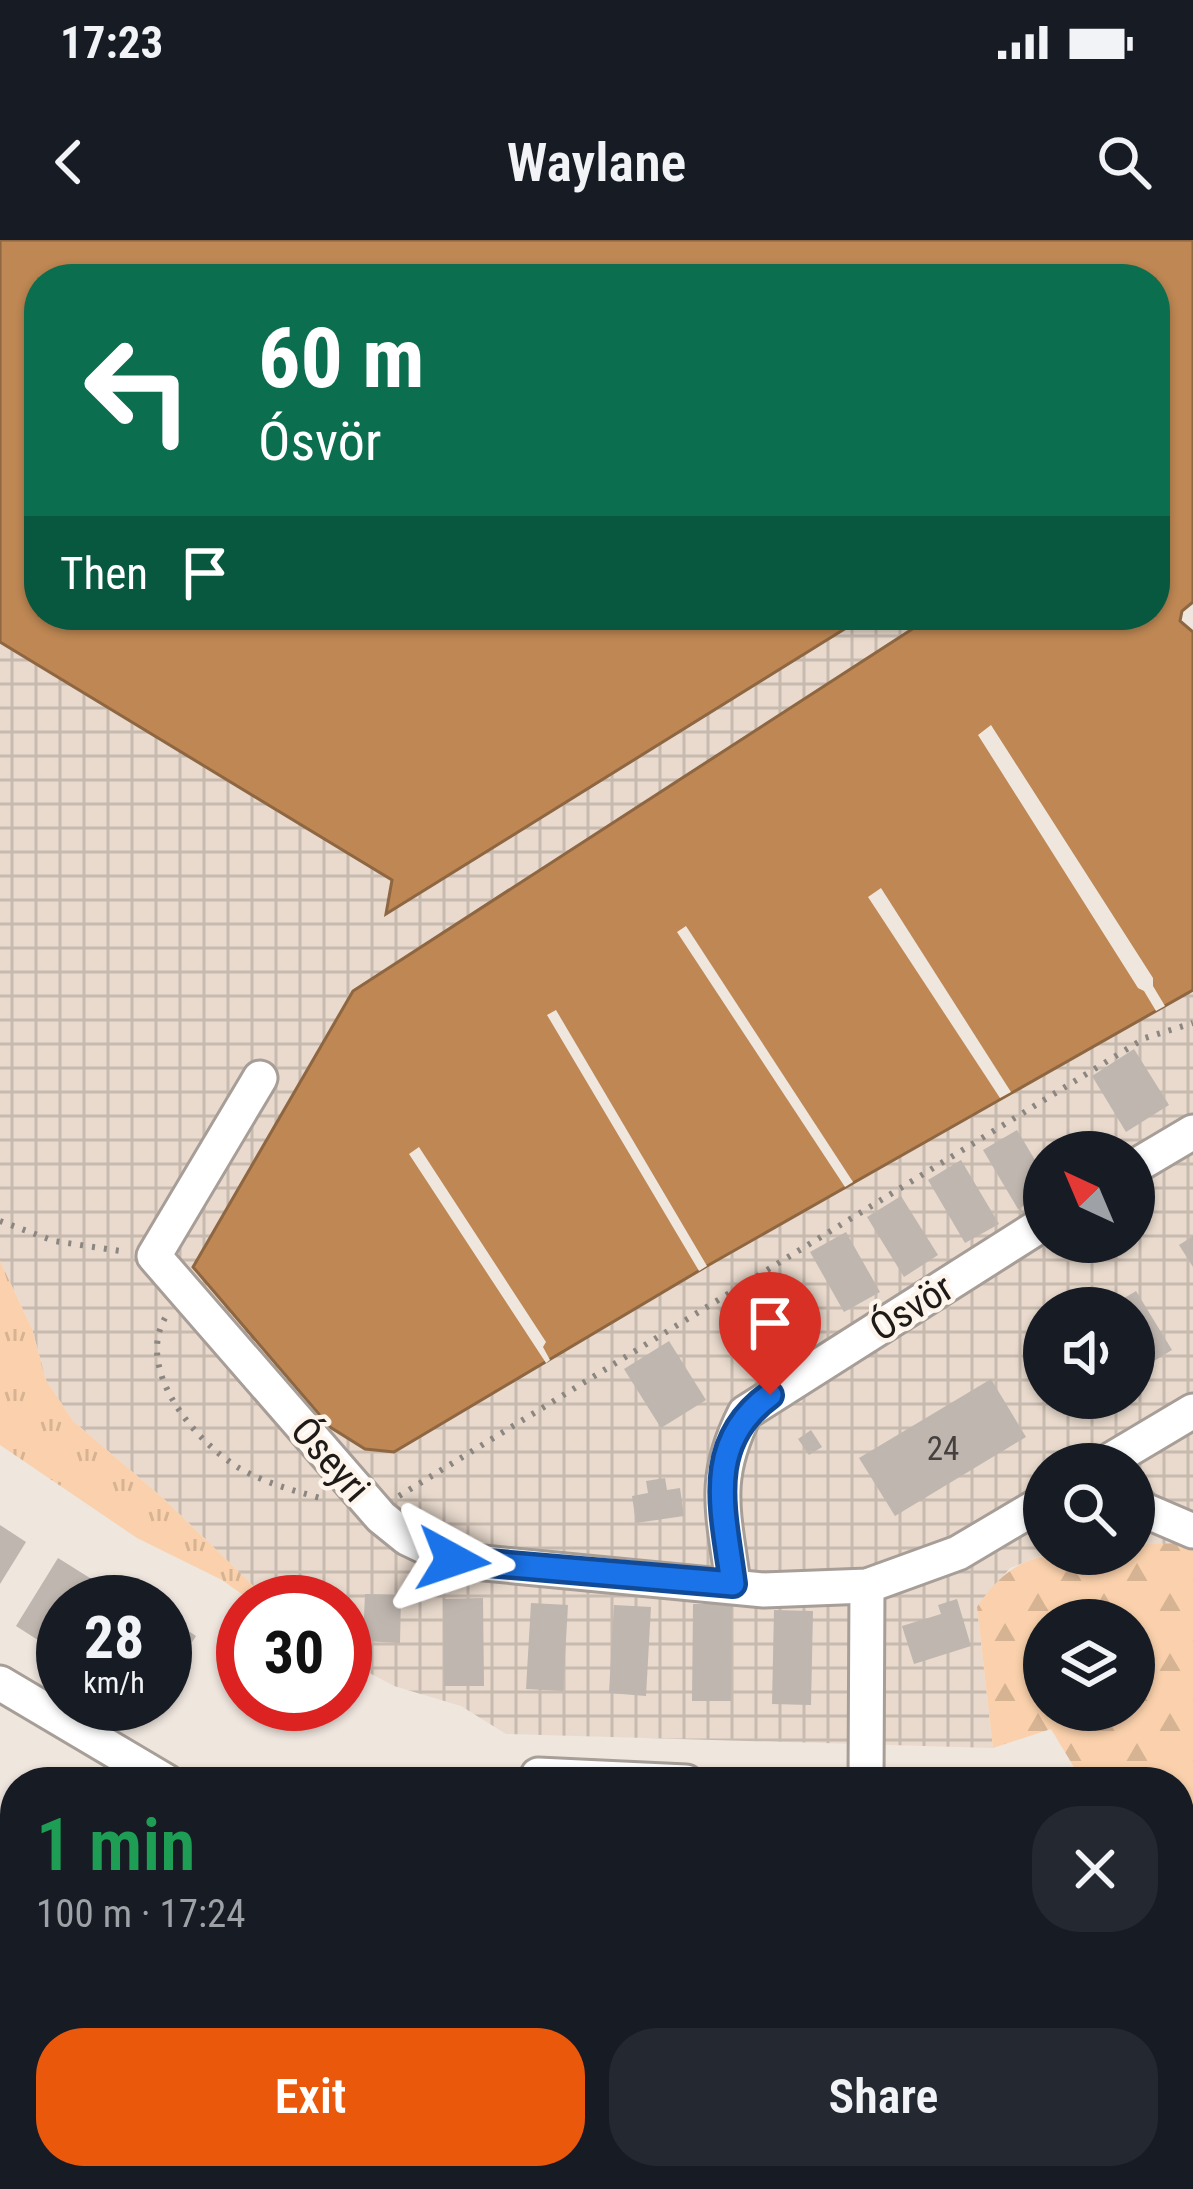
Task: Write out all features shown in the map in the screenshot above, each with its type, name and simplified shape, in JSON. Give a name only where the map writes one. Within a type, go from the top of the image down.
[{"type":"street","points":[[154,1256],[260,1078]]},
{"type":"street","points":[[1155,1155],[1193,1132]]},
{"type":"street","name":"Ósvör","points":[[733,1584],[722,1497],[723,1466],[745,1413],[1023,1236]]},
{"type":"street","name":"Óseyri","points":[[154,1256],[375,1510],[407,1538],[453,1560],[764,1590],[867,1586],[958,1553],[1023,1514]]},
{"type":"street","points":[[1141,1443],[1193,1411]]},
{"type":"street","points":[[1155,1515],[1193,1531]]},
{"type":"street","points":[[867,1586],[867,1767]]},
{"type":"street","points":[[0,1683],[142,1767]]},
{"type":"path","points":[[375,1510],[1145,1038],[1193,1023]]},
{"type":"path","points":[[0,1221],[54,1241],[154,1256]]},
{"type":"path","points":[[182,1288],[158,1330],[160,1368],[181,1412],[235,1466],[322,1499]]},
{"type":"shaded area","points":[[0,240],[1193,240],[1193,602],[1182,611],[1180,621],[1193,632],[1193,990],[707,1266],[394,1452],[365,1449],[330,1427],[193,1267],[353,991],[911,630],[1170,630],[1170,264],[24,264],[24,630],[843,630],[386,914],[392,880],[0,642]]},
{"type":"shaded area","points":[[843,630],[911,630],[353,991],[394,1452],[707,1266],[1193,990],[1193,1546],[1155,1545],[1155,1443],[1023,1443],[1023,1563],[1010,1568],[977,1607],[993,1748],[506,1734],[461,1706],[394,1686],[372,1674],[372,1575],[242,1575],[73,1421],[46,1380],[32,1329],[0,1261],[0,642],[392,880],[387,913]]},
{"type":"green space","points":[[0,1261],[32,1329],[46,1380],[73,1421],[242,1575],[216,1577],[137,1538],[0,1445]]},
{"type":"green space","points":[[1155,1544],[1193,1546],[1193,1767],[1074,1767],[1052,1731],[1155,1731],[1155,1599],[1023,1599],[1023,1731],[1045,1731],[993,1748],[977,1607],[1023,1563],[1023,1575],[1155,1575]]},
{"type":"pier","points":[[991,725],[1153,978],[1165,1006],[1156,1011],[1138,988],[978,735]]},
{"type":"pier","points":[[881,888],[1011,1092],[1000,1098],[868,897]]},
{"type":"pier","points":[[686,926],[853,1182],[845,1187],[677,932]]},
{"type":"pier","points":[[556,1010],[707,1266],[699,1271],[547,1015]]},
{"type":"pier","points":[[419,1147],[546,1342],[543,1347],[550,1360],[546,1363],[409,1154]]},
{"type":"building","points":[[1134,1049],[1169,1105],[1125,1131],[1092,1076]]},
{"type":"building","points":[[1017,1130],[1023,1140],[1023,1206],[1018,1209],[983,1150]]},
{"type":"building","points":[[961,1160],[999,1224],[965,1243],[928,1180]]},
{"type":"building","points":[[901,1196],[938,1255],[904,1277],[867,1217]]},
{"type":"building","points":[[846,1232],[880,1292],[844,1312],[810,1252]]},
{"type":"building","points":[[1193,1236],[1193,1267],[1179,1245]]},
{"type":"building","points":[[764,1282],[801,1343],[756,1371],[719,1310]]},
{"type":"building","points":[[1155,1322],[1172,1350],[1155,1360]]},
{"type":"building","points":[[669,1341],[706,1400],[661,1428],[624,1369]]},
{"type":"building","points":[[991,1379],[1026,1437],[895,1516],[859,1458]]},
{"type":"building","points":[[811,1430],[822,1447],[809,1455],[798,1439]]},
{"type":"building","points":[[665,1478],[667,1490],[680,1488],[684,1516],[636,1523],[632,1496],[648,1493],[646,1481]]},
{"type":"building","points":[[0,1525],[26,1542],[0,1584]]},
{"type":"building","points":[[58,1558],[85,1575],[48,1575]]},
{"type":"building","points":[[36,1594],[36,1639],[16,1626]]},
{"type":"building","points":[[372,1594],[401,1595],[400,1643],[372,1641]]},
{"type":"building","points":[[483,1598],[484,1686],[444,1686],[443,1599]]},
{"type":"building","points":[[957,1599],[971,1646],[914,1664],[902,1626],[941,1614],[938,1605]]},
{"type":"building","points":[[531,1603],[568,1605],[563,1691],[526,1689]]},
{"type":"building","points":[[693,1604],[732,1604],[731,1701],[692,1701]]},
{"type":"building","points":[[614,1605],[651,1607],[646,1696],[609,1693]]},
{"type":"building","points":[[774,1610],[813,1611],[811,1705],[772,1704]]},
{"type":"route","points":[[453,1560],[733,1584],[722,1497],[723,1466],[745,1413],[770,1395]]}]
